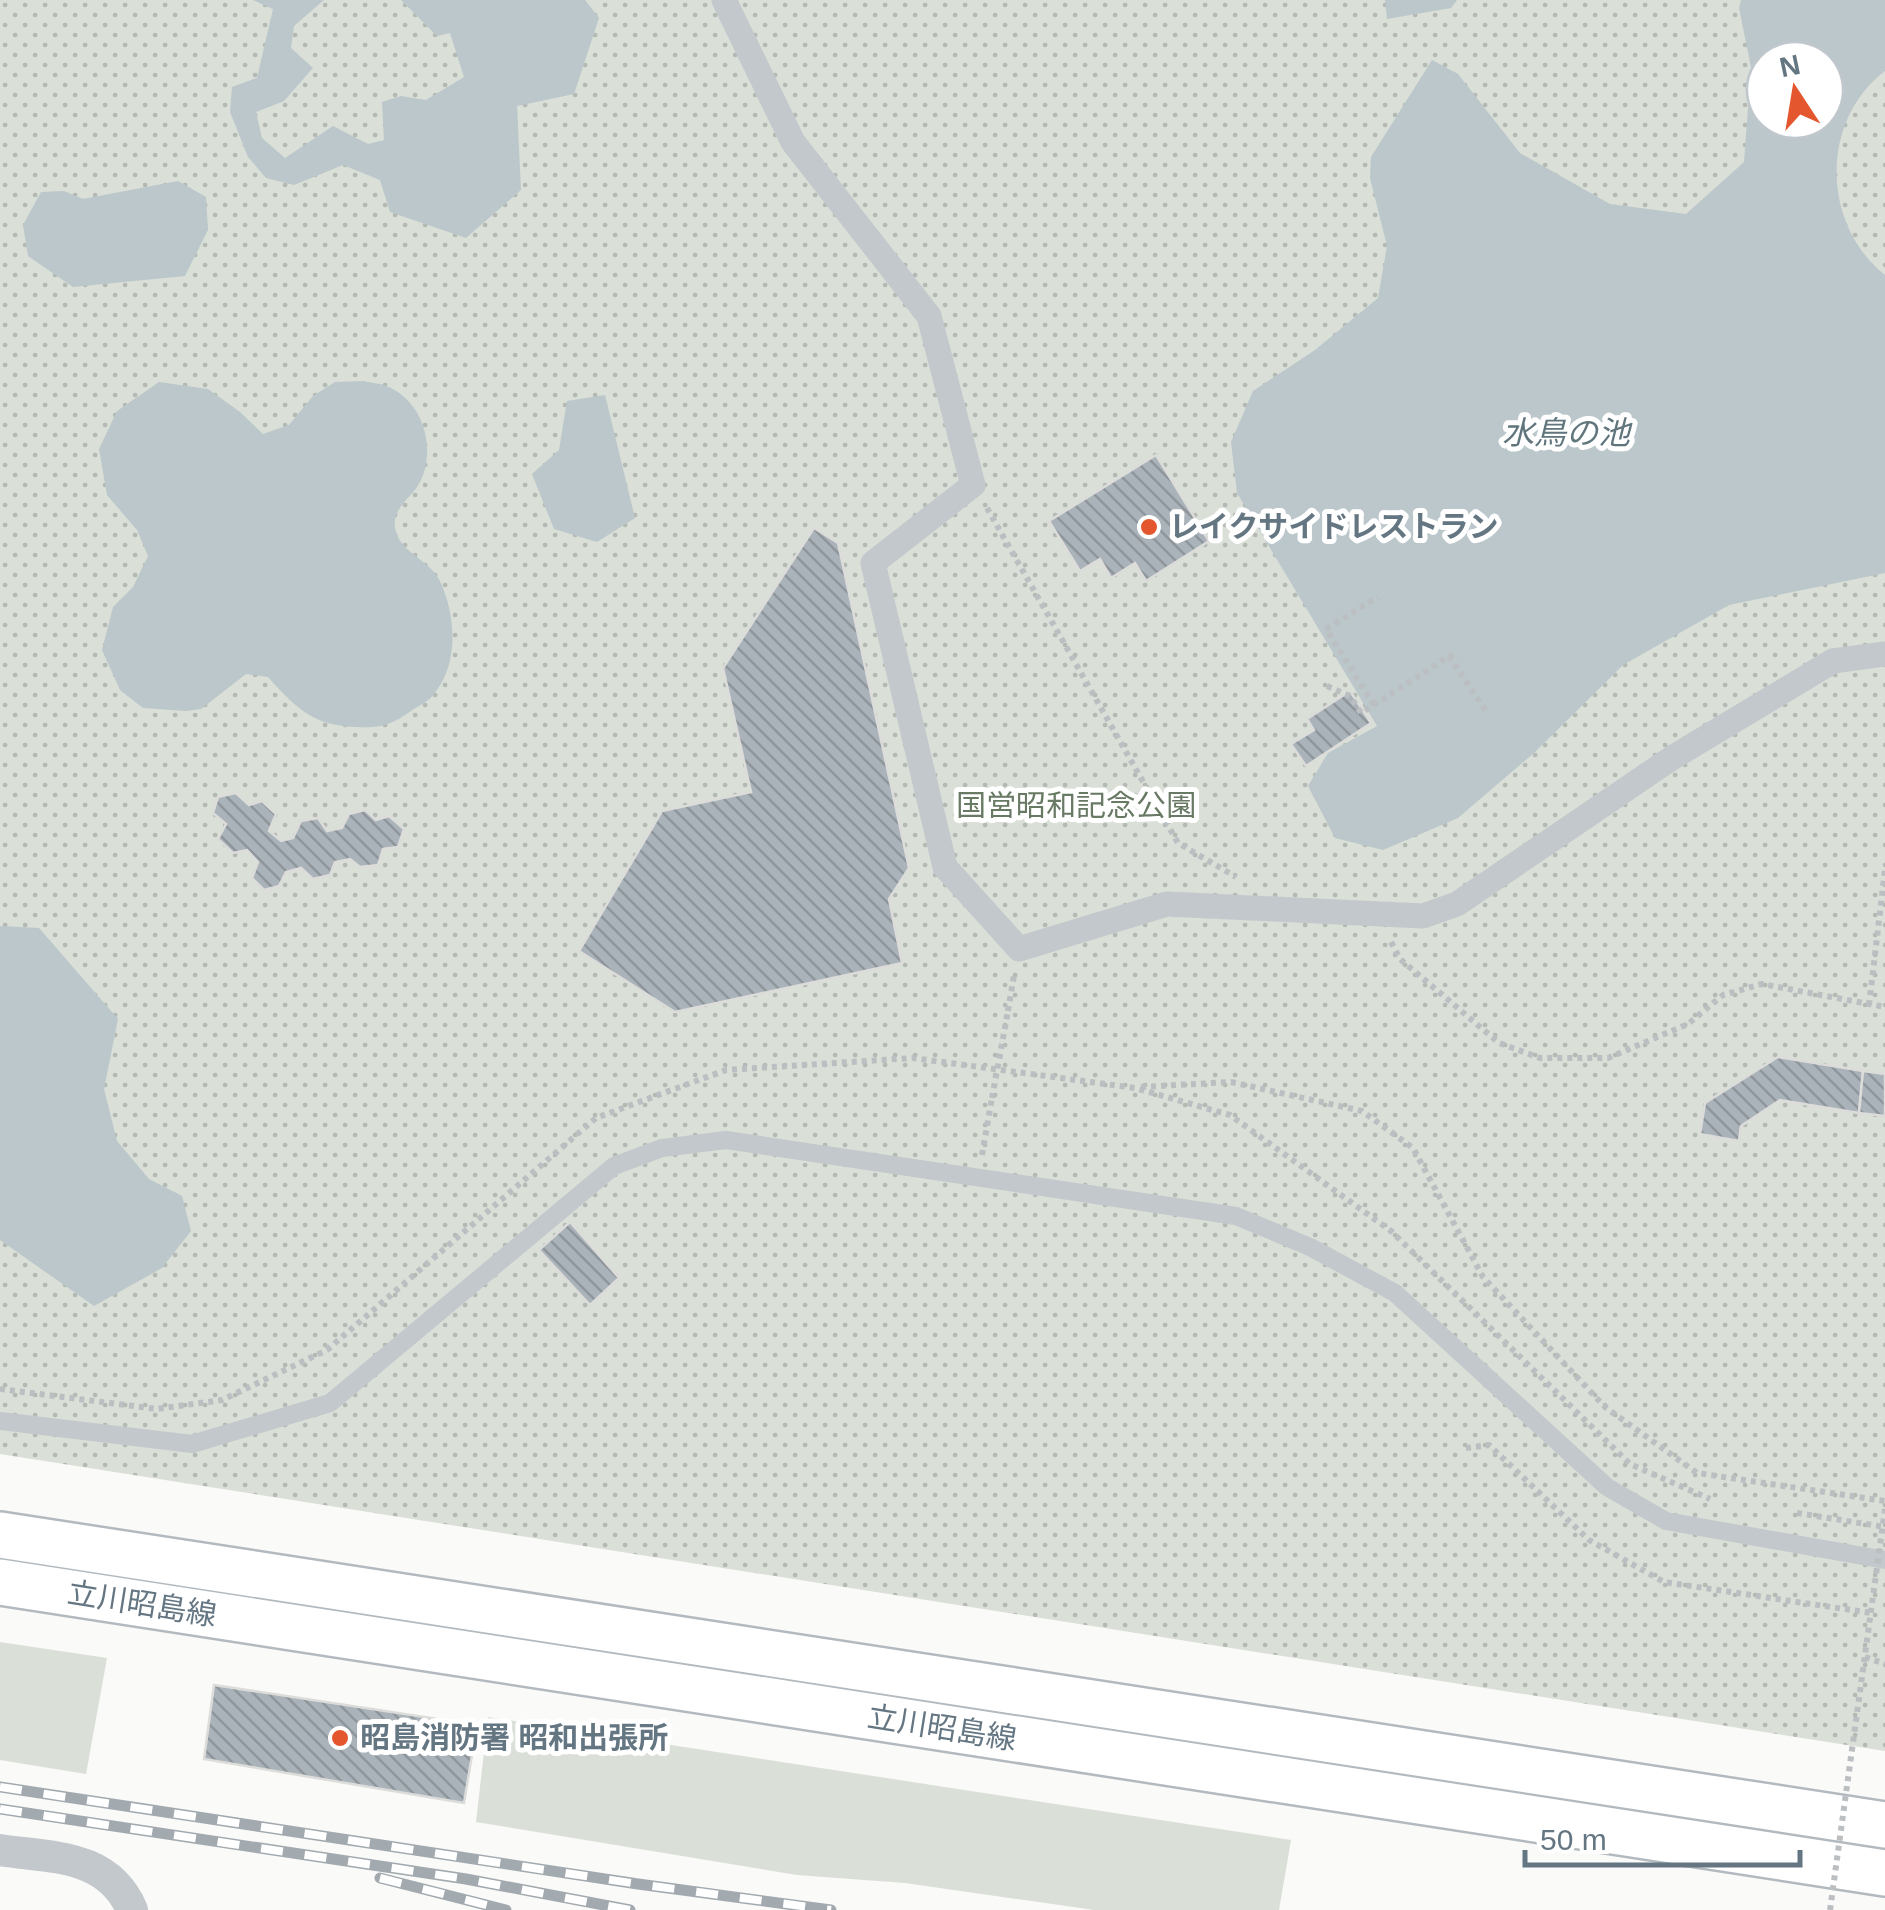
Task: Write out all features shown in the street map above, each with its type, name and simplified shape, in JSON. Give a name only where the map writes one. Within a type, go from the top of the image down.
[{"type":"main road","name":"立川昭島線","points":[[0,1535],[379,1617],[1885,1873]]},
{"type":"main road","name":"立川昭島線","points":[[0,1582],[379,1617],[1885,1825]]},
{"type":"street","points":[[724,0],[792,142],[930,316],[973,485],[874,563],[945,866],[1019,949],[1168,904],[1423,916],[1457,904],[1672,758],[1833,661],[1885,654]]},
{"type":"street","points":[[0,1850],[92,1864],[124,1890],[132,1910]]},
{"type":"lane","points":[[0,1420],[192,1444],[330,1403],[614,1166],[662,1148],[726,1140],[1236,1216],[1310,1247],[1396,1293],[1608,1487],[1666,1521],[1885,1560]]},
{"type":"path","points":[[973,485],[1178,842],[1293,910]]},
{"type":"path","points":[[1374,705],[1326,629],[1378,597]]},
{"type":"path","points":[[1327,686],[1350,696],[1361,713],[1453,654],[1486,711]]},
{"type":"path","points":[[1869,1005],[1885,870]]},
{"type":"path","points":[[1378,914],[1400,959],[1499,1043],[1540,1058],[1608,1058],[1688,1024],[1723,995],[1762,984],[1885,1007]]},
{"type":"path","points":[[977,1178],[1008,1011]]},
{"type":"path","points":[[1712,1500],[1630,1464],[1391,1231],[1230,1115],[1135,1088],[1231,1082],[1362,1112],[1413,1148],[1483,1277],[1605,1407],[1697,1473],[1885,1501]]},
{"type":"path","points":[[1466,1448],[1490,1445],[1589,1540],[1664,1582],[1871,1613]]},
{"type":"path","points":[[1830,1910],[1885,1509]]},
{"type":"path","points":[[1789,1512],[1885,1527]]},
{"type":"path","points":[[1865,1657],[1885,1664]]},
{"type":"green space","name":"国営昭和記念公園","points":[[0,0],[1885,0],[1885,1751],[0,1454]]},
{"type":"green space","points":[[0,1642],[107,1658],[86,1774],[0,1760]]},
{"type":"green space","points":[[488,1717],[1291,1840],[1279,1910],[1094,1910],[905,1883],[797,1875],[476,1822]]},
{"type":"water","points":[[253,0],[324,0],[294,26],[291,48],[313,68],[284,101],[256,112],[262,138],[285,158],[333,126],[368,144],[384,140],[382,102],[401,96],[426,100],[464,77],[450,33],[437,36],[401,0],[585,0],[599,18],[574,94],[517,106],[521,190],[466,238],[390,212],[380,180],[343,165],[294,185],[266,178],[248,157],[230,112],[232,87],[257,78],[273,9]]},
{"type":"water","points":[[1385,0],[1457,0],[1451,8],[1387,19]]},
{"type":"water","name":"水鳥の池","points":[[1741,0],[1885,0],[1885,71],[1863,92],[1845,126],[1845,40],[1746,40]]},
{"type":"water","name":"水鳥の池","points":[[1432,60],[1458,74],[1520,153],[1610,204],[1686,214],[1744,162],[1746,140],[1840,140],[1837,173],[1840,202],[1849,229],[1864,254],[1885,275],[1885,573],[1729,605],[1623,665],[1535,752],[1458,818],[1383,850],[1335,838],[1308,786],[1328,753],[1377,726],[1237,493],[1231,442],[1253,391],[1315,350],[1378,298],[1387,246],[1370,178],[1371,157]]},
{"type":"water","points":[[178,181],[206,197],[208,230],[185,276],[73,287],[28,256],[23,225],[41,192],[64,191],[83,199]]},
{"type":"water","points":[[364,381],[399,393],[418,414],[423,426],[425,469],[417,488],[397,514],[395,528],[402,543],[434,572],[445,593],[453,638],[442,683],[424,703],[395,721],[373,727],[339,725],[313,717],[268,677],[246,674],[201,709],[143,708],[120,690],[102,650],[113,607],[133,587],[148,556],[137,530],[107,495],[99,449],[117,411],[159,382],[208,389],[263,434],[289,425],[313,396],[335,382]]},
{"type":"water","points":[[605,395],[635,518],[597,542],[554,529],[532,474],[559,450],[567,401]]},
{"type":"water","points":[[0,926],[39,928],[118,1019],[104,1089],[117,1141],[149,1179],[182,1196],[191,1231],[162,1268],[94,1306],[0,1240]]},
{"type":"building","points":[[1156,455],[1209,541],[1146,581],[1135,563],[1111,578],[1100,559],[1080,571],[1049,521]]},
{"type":"building","points":[[814,528],[838,543],[909,868],[889,899],[902,963],[675,1012],[579,951],[662,811],[751,792],[723,668]]},
{"type":"building","points":[[1350,691],[1371,723],[1306,766],[1291,744],[1314,730],[1307,719]]},
{"type":"building","points":[[236,793],[249,805],[262,801],[276,814],[269,831],[281,841],[293,838],[301,821],[318,818],[327,831],[342,828],[349,814],[365,810],[376,820],[389,816],[404,829],[398,847],[383,849],[378,865],[360,867],[350,859],[335,862],[330,875],[313,879],[301,868],[286,872],[279,886],[264,890],[252,878],[258,862],[247,850],[233,853],[218,839],[226,824],[213,813],[218,797]]},
{"type":"building","points":[[1778,1057],[1863,1071],[1859,1113],[1780,1100],[1741,1126],[1739,1141],[1700,1134],[1705,1103]]},
{"type":"building","points":[[1863,1071],[1885,1074],[1885,1116],[1859,1113]]},
{"type":"building","points":[[570,1222],[619,1278],[590,1305],[539,1250]]},
{"type":"building","points":[[214,1685],[477,1725],[464,1803],[204,1759]]},
{"type":"railway","points":[[0,1787],[831,1910]]},
{"type":"railway","points":[[0,1809],[466,1879],[630,1910]]},
{"type":"railway","points":[[380,1878],[506,1910]]},
{"type":"place","name":"レイクサイドレストラン","points":[[1149,527]]},
{"type":"place","name":"昭島消防署 昭和出張所","points":[[340,1738]]}]
